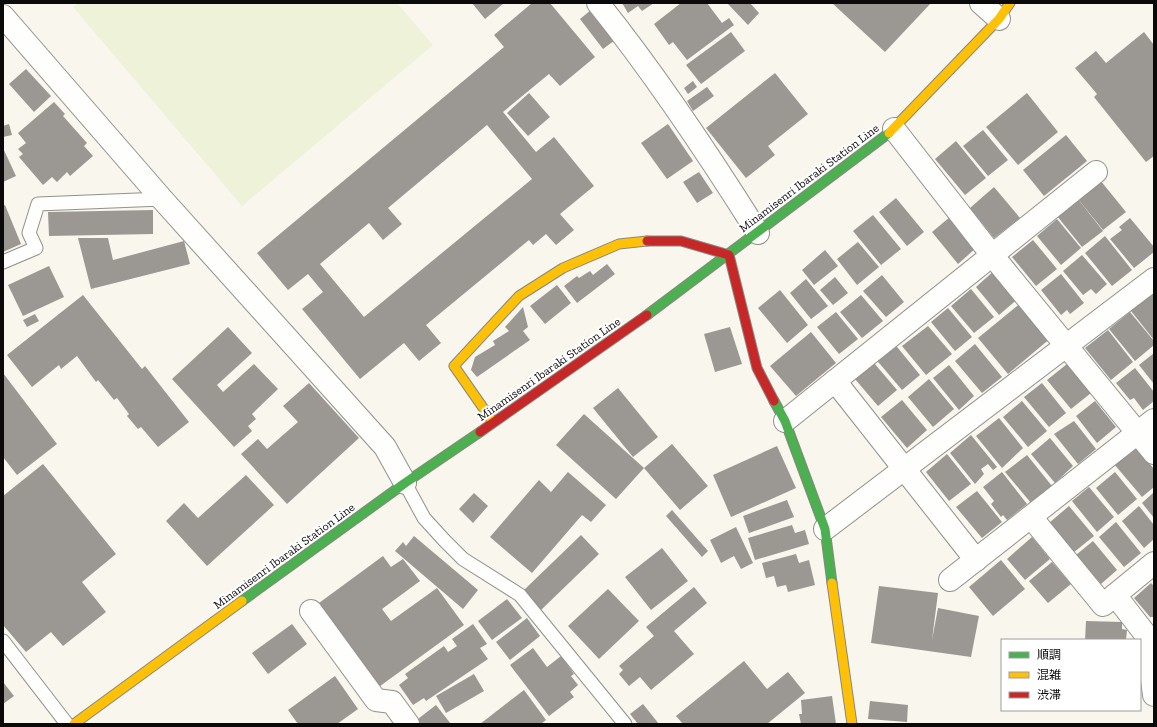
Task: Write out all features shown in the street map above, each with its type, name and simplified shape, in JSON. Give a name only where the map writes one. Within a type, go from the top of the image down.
[{"type":"main road","name":"Minamisenri Ibaraki Station Line","points":[[74,724],[405,483],[623,332],[729,255],[894,129],[1004,11]]},
{"type":"main road","points":[[493,422],[454,366],[519,296],[563,268],[619,244],[651,240],[681,241],[729,255],[757,368],[785,421],[825,530],[840,649],[852,724]]},
{"type":"street","points":[[598,3],[634,48],[758,233]]},
{"type":"street","points":[[981,3],[1004,11]]},
{"type":"street","points":[[3,16],[162,199],[385,447],[405,483]]},
{"type":"street","points":[[894,129],[992,255],[1067,346],[1146,426],[1154,453]]},
{"type":"street","points":[[785,421],[1096,172]]},
{"type":"street","points":[[825,530],[1154,279]]},
{"type":"street","points":[[835,381],[906,469],[976,560]]},
{"type":"street","points":[[950,580],[1146,426]]},
{"type":"street","points":[[1031,517],[1103,605],[1154,563]]},
{"type":"street","points":[[1115,595],[1146,635],[1154,695],[1141,694]]},
{"type":"street","points":[[311,611],[376,700],[392,702],[408,724]]},
{"type":"lane","points":[[3,262],[36,248],[29,233],[38,204],[162,199]]},
{"type":"lane","points":[[405,483],[424,518],[444,540],[463,559],[520,595],[625,724]]},
{"type":"lane","points":[[3,641],[66,724]]},
{"type":"green space","points":[[78,3],[397,3],[433,45],[242,206],[73,7]]},
{"type":"building","points":[[472,3],[504,3],[485,19]]},
{"type":"building","points":[[532,3],[550,3],[595,57],[560,86],[549,74],[503,112],[536,152],[554,137],[594,186],[560,214],[574,230],[556,245],[546,234],[533,245],[529,240],[426,325],[441,343],[419,361],[404,343],[360,379],[302,309],[323,292],[308,274],[288,290],[257,253],[504,47],[494,35]],"holes":[[[487,125],[532,179],[364,317],[320,264],[369,223],[383,240],[402,224],[388,208]]]},
{"type":"building","points":[[622,3],[654,3],[642,11],[638,6],[628,13]]},
{"type":"building","points":[[681,3],[707,3],[722,23],[729,18],[734,25],[687,60],[673,42],[669,45],[654,24]]},
{"type":"building","points":[[727,3],[750,3],[759,13],[748,25]]},
{"type":"building","points":[[832,3],[931,3],[885,52]]},
{"type":"building","points":[[591,10],[615,40],[603,49],[580,19]]},
{"type":"building","points":[[731,32],[745,51],[701,84],[686,65]]},
{"type":"building","points":[[1144,32],[1154,45],[1154,156],[1146,162],[1094,97],[1097,94],[1075,68],[1096,51],[1106,63]]},
{"type":"building","points":[[26,69],[51,96],[34,112],[9,84]]},
{"type":"building","points":[[775,73],[808,114],[768,146],[775,155],[746,178],[706,128]]},
{"type":"building","points":[[693,81],[697,87],[688,94],[684,88]]},
{"type":"building","points":[[707,87],[714,96],[693,111],[687,101]]},
{"type":"building","points":[[529,93],[550,117],[528,136],[507,113]]},
{"type":"building","points":[[1027,93],[1058,132],[1018,165],[986,127]]},
{"type":"building","points":[[54,102],[65,114],[63,116],[87,143],[84,146],[93,156],[70,176],[67,172],[57,182],[52,177],[43,185],[19,157],[23,154],[18,149],[26,143],[18,133]]},
{"type":"building","points":[[9,124],[12,135],[3,137],[3,126]]},
{"type":"building","points":[[668,124],[693,161],[667,179],[641,143]]},
{"type":"building","points":[[983,130],[1008,160],[988,176],[963,146]]},
{"type":"building","points":[[1066,135],[1087,161],[1044,196],[1023,170]]},
{"type":"building","points":[[956,141],[986,178],[965,195],[935,159]]},
{"type":"building","points":[[3,148],[16,176],[3,182]]},
{"type":"building","points":[[699,172],[713,193],[697,203],[683,182]]},
{"type":"building","points":[[1100,180],[1126,212],[1103,230],[1078,199]]},
{"type":"building","points":[[994,187],[1020,218],[994,238],[970,208]]},
{"type":"building","points":[[896,198],[924,232],[907,246],[879,212]]},
{"type":"building","points":[[1078,199],[1103,231],[1082,247],[1057,216]]},
{"type":"building","points":[[5,205],[21,244],[3,252],[3,206]]},
{"type":"building","points":[[153,210],[153,234],[49,236],[48,212]]},
{"type":"building","points":[[873,215],[901,249],[881,265],[853,231]]},
{"type":"building","points":[[950,217],[976,248],[958,264],[932,232]]},
{"type":"building","points":[[1130,218],[1154,247],[1154,252],[1134,268],[1110,239],[1122,230],[1119,227]]},
{"type":"building","points":[[1057,219],[1081,248],[1061,265],[1037,236]]},
{"type":"building","points":[[1105,236],[1132,270],[1112,286],[1085,253]]},
{"type":"building","points":[[78,238],[108,238],[113,260],[184,241],[190,264],[91,289]]},
{"type":"building","points":[[1033,240],[1057,269],[1036,286],[1012,257]]},
{"type":"building","points":[[858,242],[879,267],[857,285],[837,259]]},
{"type":"building","points":[[825,250],[838,266],[814,285],[802,270]]},
{"type":"building","points":[[1082,255],[1107,284],[1096,294],[1091,289],[1083,295],[1063,271]]},
{"type":"building","points":[[607,264],[615,274],[577,303],[564,286],[577,276],[579,278],[590,271],[593,275]]},
{"type":"building","points":[[49,266],[64,297],[23,316],[8,285]]},
{"type":"building","points":[[996,269],[1019,298],[999,315],[976,287]]},
{"type":"building","points":[[1061,274],[1084,303],[1070,314],[1067,310],[1061,315],[1041,290]]},
{"type":"building","points":[[882,275],[904,302],[886,317],[863,291]]},
{"type":"building","points":[[835,277],[848,293],[833,305],[820,290]]},
{"type":"building","points":[[806,279],[828,306],[811,319],[790,293]]},
{"type":"building","points":[[557,285],[571,303],[545,324],[530,306]]},
{"type":"building","points":[[971,289],[994,317],[974,333],[951,306]]},
{"type":"building","points":[[780,290],[808,325],[787,343],[758,308]]},
{"type":"building","points":[[1153,293],[1154,295],[1154,340],[1131,311]]},
{"type":"building","points":[[83,295],[142,369],[145,366],[189,422],[158,447],[141,427],[138,429],[127,416],[129,414],[117,398],[114,400],[98,380],[96,382],[77,356],[61,369],[59,365],[32,387],[7,355]]},
{"type":"building","points":[[861,295],[883,321],[862,338],[840,312]]},
{"type":"building","points":[[1022,302],[1052,337],[1008,374],[978,338]]},
{"type":"building","points":[[523,307],[528,327],[523,331],[530,340],[477,377],[471,370],[475,357],[495,345],[493,341],[509,331],[505,327]]},
{"type":"building","points":[[948,308],[972,337],[955,351],[931,322]]},
{"type":"building","points":[[836,312],[858,339],[839,354],[817,327]]},
{"type":"building","points":[[1130,312],[1154,341],[1154,345],[1135,361],[1109,329]]},
{"type":"building","points":[[35,314],[39,321],[27,327],[23,320]]},
{"type":"building","points":[[928,326],[952,354],[926,375],[902,346]]},
{"type":"building","points":[[228,327],[252,353],[217,385],[223,392],[254,364],[278,389],[252,414],[256,419],[248,426],[252,431],[234,447],[172,379]]},
{"type":"building","points":[[730,327],[742,364],[715,372],[704,334]]},
{"type":"building","points":[[1108,330],[1133,362],[1111,380],[1085,348]]},
{"type":"building","points":[[811,332],[836,363],[796,396],[770,366]]},
{"type":"building","points":[[893,342],[920,375],[902,390],[874,357]]},
{"type":"building","points":[[975,344],[1002,377],[982,393],[955,361]]},
{"type":"building","points":[[1154,353],[1154,384],[1139,365]]},
{"type":"building","points":[[874,363],[897,390],[878,406],[855,379]]},
{"type":"building","points":[[1067,364],[1091,393],[1071,409],[1047,380]]},
{"type":"building","points":[[949,365],[974,396],[959,410],[933,378]]},
{"type":"building","points":[[1135,368],[1154,392],[1154,401],[1143,410],[1134,398],[1130,400],[1116,383]]},
{"type":"building","points":[[3,373],[57,444],[17,475],[3,457]]},
{"type":"building","points":[[929,379],[954,409],[933,427],[908,397]]},
{"type":"building","points":[[309,383],[359,438],[287,504],[241,454],[258,439],[267,449],[298,422],[283,406]]},
{"type":"building","points":[[1042,383],[1066,413],[1049,427],[1024,397]]},
{"type":"building","points":[[618,388],[658,437],[633,457],[593,408]]},
{"type":"building","points":[[902,400],[927,430],[907,448],[881,417]]},
{"type":"building","points":[[1022,401],[1047,431],[1028,447],[1003,417]]},
{"type":"building","points":[[1095,401],[1116,427],[1097,443],[1076,416]]},
{"type":"building","points":[[584,414],[644,468],[616,499],[556,445]]},
{"type":"building","points":[[999,418],[1023,448],[1002,468],[976,436]]},
{"type":"building","points":[[1074,421],[1096,449],[1078,464],[1054,434]]},
{"type":"building","points":[[971,435],[997,467],[993,470],[988,464],[981,469],[984,474],[975,484],[950,453]]},
{"type":"building","points":[[1050,438],[1073,466],[1055,483],[1031,454]]},
{"type":"building","points":[[672,444],[708,486],[680,510],[644,468]]},
{"type":"building","points":[[777,446],[796,488],[731,517],[713,475]]},
{"type":"building","points":[[1135,446],[1154,469],[1154,487],[1142,497],[1114,464]]},
{"type":"building","points":[[947,454],[971,484],[949,501],[926,472]]},
{"type":"building","points":[[1027,455],[1052,486],[1031,503],[1005,472]]},
{"type":"building","points":[[43,464],[116,554],[82,582],[106,612],[63,646],[51,632],[26,652],[3,625],[3,496]]},
{"type":"building","points":[[568,472],[606,505],[591,522],[582,515],[532,573],[490,537],[539,480],[551,492]]},
{"type":"building","points":[[1002,472],[1027,504],[1007,520],[1003,515],[1001,517],[991,504],[994,501],[983,487]]},
{"type":"building","points":[[1115,472],[1137,499],[1118,515],[1096,488]]},
{"type":"building","points":[[246,475],[274,505],[207,566],[166,521],[184,503],[198,518]]},
{"type":"building","points":[[1089,487],[1114,517],[1097,532],[1072,501]]},
{"type":"building","points":[[977,491],[1002,522],[982,538],[956,507]]},
{"type":"building","points":[[1154,492],[1154,518],[1142,503]]},
{"type":"building","points":[[474,493],[488,506],[473,523],[459,509]]},
{"type":"building","points":[[787,500],[794,517],[749,533],[743,516]]},
{"type":"building","points":[[1069,506],[1094,536],[1073,553],[1049,523]]},
{"type":"building","points":[[1139,506],[1154,525],[1154,539],[1144,548],[1122,521]]},
{"type":"building","points":[[672,510],[708,551],[702,557],[666,516]]},
{"type":"building","points":[[1116,522],[1141,553],[1124,567],[1099,537]]},
{"type":"building","points":[[792,525],[795,533],[805,530],[809,544],[755,560],[748,538]]},
{"type":"building","points":[[736,527],[753,563],[741,569],[734,556],[721,563],[710,540]]},
{"type":"building","points":[[581,535],[599,554],[541,610],[523,591]]},
{"type":"building","points":[[414,536],[478,590],[463,609],[395,551],[403,542],[406,546]]},
{"type":"building","points":[[1032,537],[1050,559],[1025,580],[1007,559]]},
{"type":"building","points":[[1093,541],[1117,570],[1101,584],[1076,555]]},
{"type":"building","points":[[662,548],[688,581],[651,610],[625,577]]},
{"type":"building","points":[[796,554],[799,563],[809,560],[815,585],[788,592],[786,585],[777,587],[774,576],[766,578],[762,563]]},
{"type":"building","points":[[383,556],[391,567],[403,559],[420,581],[382,609],[391,621],[437,588],[464,625],[376,689],[318,612],[319,603]]},
{"type":"building","points":[[1001,560],[1025,589],[993,616],[969,587]]},
{"type":"building","points":[[1052,562],[1071,584],[1048,603],[1029,581]]},
{"type":"building","points":[[1151,583],[1154,586],[1154,617],[1150,617],[1134,598]]},
{"type":"building","points":[[879,586],[938,593],[932,640],[938,608],[979,616],[971,657],[871,643]]},
{"type":"building","points":[[694,587],[707,603],[674,631],[694,654],[651,690],[640,677],[629,686],[619,674],[623,670],[619,666],[654,636],[646,627]]},
{"type":"building","points":[[608,589],[639,621],[599,659],[568,626]]},
{"type":"building","points":[[507,599],[522,618],[492,640],[478,621]]},
{"type":"building","points":[[527,618],[540,636],[510,660],[496,642]]},
{"type":"building","points":[[1086,621],[1122,622],[1122,629],[1127,630],[1126,639],[1085,639]]},
{"type":"building","points":[[292,624],[307,644],[268,674],[252,653]]},
{"type":"building","points":[[473,624],[487,644],[480,648],[488,659],[426,701],[424,698],[413,705],[399,685],[408,678],[405,674],[444,646],[448,652],[457,646],[452,639]]},
{"type":"building","points":[[533,648],[547,667],[561,656],[574,674],[571,676],[578,685],[570,692],[574,697],[549,716],[510,665]]},
{"type":"building","points":[[744,661],[767,689],[788,672],[805,693],[767,724],[683,724],[676,716]]},
{"type":"building","points":[[474,674],[484,691],[446,713],[436,696]]},
{"type":"building","points":[[335,676],[358,709],[337,724],[298,724],[288,710]]},
{"type":"building","points":[[3,682],[14,696],[3,704]]},
{"type":"building","points":[[524,690],[546,720],[541,724],[480,724]]},
{"type":"building","points":[[832,696],[836,724],[801,724],[799,714],[802,714],[801,700]]},
{"type":"building","points":[[870,701],[908,705],[907,722],[868,719]]},
{"type":"building","points":[[643,704],[659,724],[638,724],[630,714]]},
{"type":"building","points":[[436,705],[451,724],[415,724],[414,722]]},
{"type":"traffic: fast","points":[[647,315],[889,133]]},
{"type":"traffic: fast","points":[[774,401],[785,421],[825,529],[832,583]]},
{"type":"traffic: fast","points":[[242,601],[405,483],[480,432]]},
{"type":"traffic: slow","points":[[889,133],[999,19],[1010,3]]},
{"type":"traffic: slow","points":[[493,422],[454,366],[519,296],[563,268],[619,244],[647,241]]},
{"type":"traffic: slow","points":[[832,583],[852,724]]},
{"type":"traffic: slow","points":[[74,724],[242,601]]},
{"type":"traffic: jam","points":[[647,241],[681,241],[729,255],[757,368],[774,401]]},
{"type":"traffic: jam","points":[[480,432],[647,315]]}]
